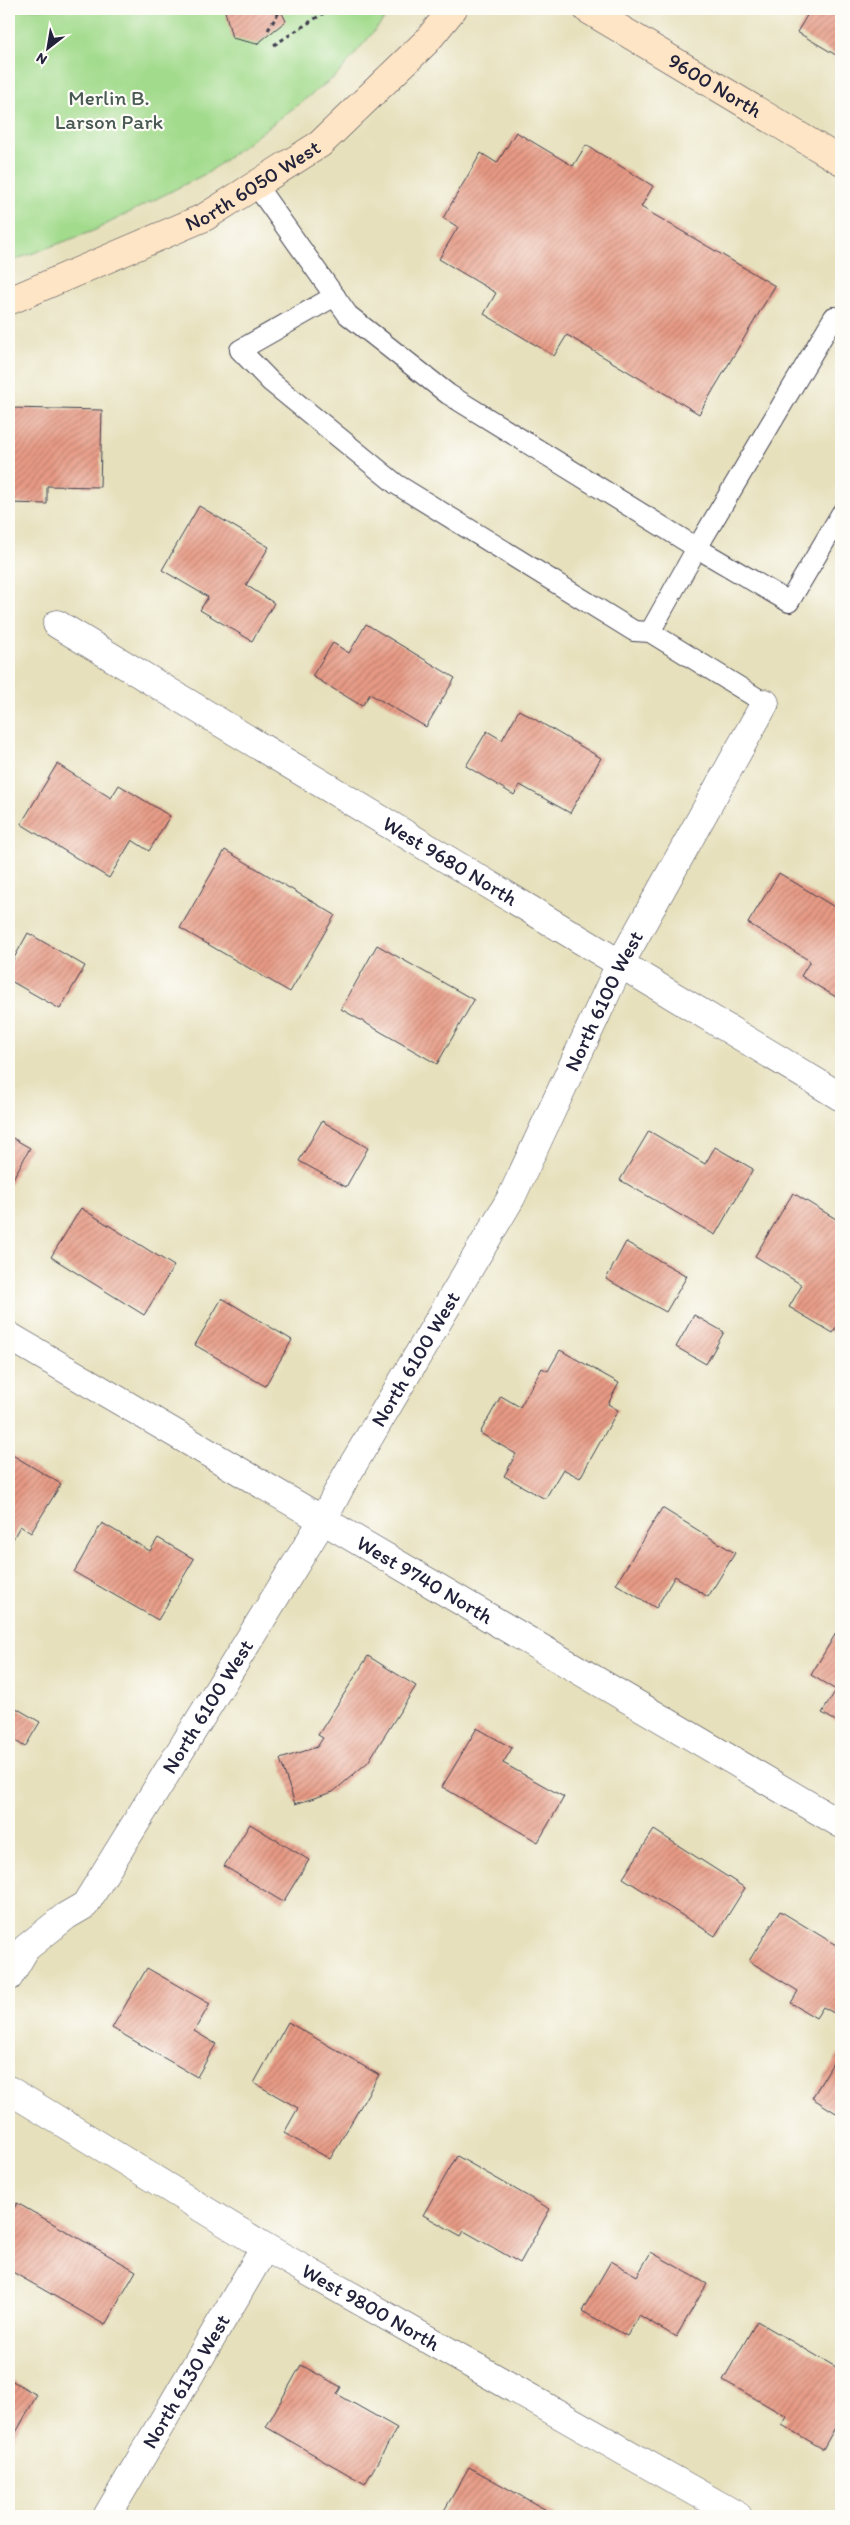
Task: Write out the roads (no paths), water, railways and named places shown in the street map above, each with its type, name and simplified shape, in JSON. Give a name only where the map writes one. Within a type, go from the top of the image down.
[{"type":"street","name":"North 6050 West","points":[[9,301],[205,217],[320,144],[426,42],[453,9]]},
{"type":"street","name":"9600 North","points":[[587,9],[841,161]]},
{"type":"street","name":"West 9680 North","points":[[57,624],[841,1097]]},
{"type":"street","name":"North 6100 West","points":[[9,1977],[26,1948],[66,1916],[85,1904],[323,1520],[345,1478],[511,1198],[620,964],[765,703]]},
{"type":"street","name":"West 9740 North","points":[[9,1336],[841,1824]]},
{"type":"street","name":"West 9800 North","points":[[9,2090],[265,2247],[738,2516]]},
{"type":"street","name":"North 6130 West","points":[[106,2516],[265,2247]]},
{"type":"lane","points":[[256,185],[348,315],[448,394],[697,548],[789,602],[841,514]]},
{"type":"lane","points":[[334,296],[240,350],[272,382],[396,484],[634,631],[650,632],[765,703]]},
{"type":"lane","points":[[650,632],[697,548],[839,314]]},
{"type":"park label","name":"Merlin B. Larson Park","points":[[109,110]]}]
